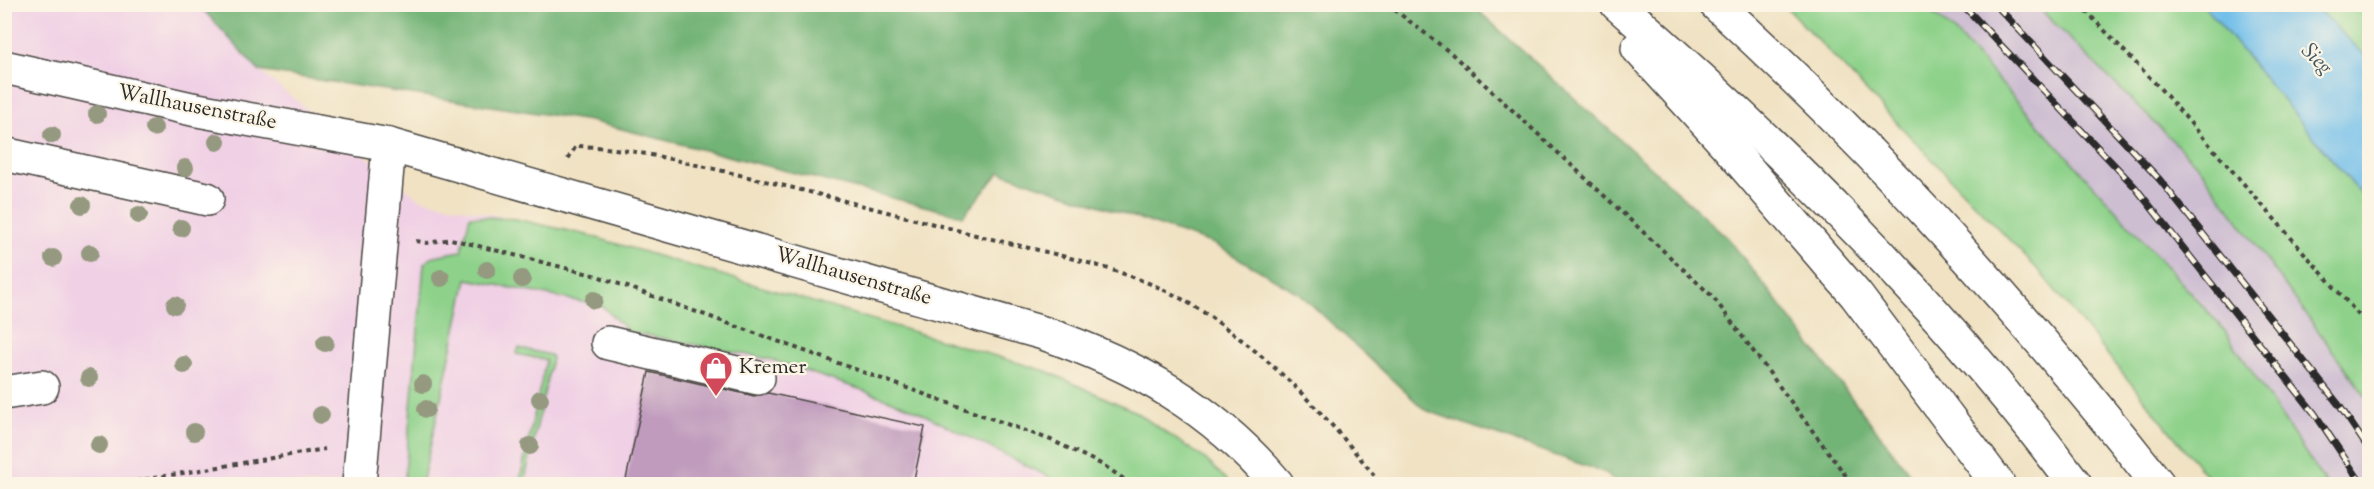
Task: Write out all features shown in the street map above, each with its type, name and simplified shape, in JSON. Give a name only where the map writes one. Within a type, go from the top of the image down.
[{"type":"main road","points":[[1598,4],[1724,142],[1856,295],[1998,484]]},
{"type":"main road","points":[[1617,4],[1746,120],[1835,208],[2025,417],[2075,484]]},
{"type":"main road","points":[[1716,4],[1796,78],[1981,269],[2072,375],[2158,484]]},
{"type":"main road","name":"Wallhausenstraße","points":[[4,67],[192,109],[389,145],[978,313],[1091,350],[1138,371],[1182,398],[1222,429],[1277,484]]},
{"type":"main road","points":[[359,484],[364,449],[389,145]]},
{"type":"main road","points":[[4,154],[207,199]]},
{"type":"main road","points":[[608,343],[758,378]]},
{"type":"main road","points":[[4,393],[42,387]]},
{"type":"path","points":[[1387,4],[1452,54],[1713,297],[1852,484]]},
{"type":"path","points":[[2079,4],[2158,86],[2370,328]]},
{"type":"path","points":[[549,190],[576,146],[612,147],[759,180],[1136,279],[1190,303],[1242,339],[1289,380],[1343,435],[1382,484]]},
{"type":"path","points":[[382,234],[427,243],[451,239],[597,276],[1051,440],[1103,465],[1131,484]]},
{"type":"path","points":[[118,484],[333,447],[364,449]]},
{"type":"shaded area","points":[[4,5],[199,5],[259,71],[420,199],[587,235],[1046,371],[1134,411],[1204,458],[1231,484],[5,484]]},
{"type":"shaded area","points":[[1923,5],[2036,5],[2200,168],[2369,401],[2369,484],[2326,484],[2225,331],[1954,31]]},
{"type":"green space","points":[[199,5],[1472,5],[1728,238],[1918,484],[1616,484],[1606,473],[1425,410],[1300,294],[1214,244],[1000,172],[963,216],[590,121],[259,71]]},
{"type":"green space","points":[[1784,5],[1923,5],[1954,31],[2225,331],[2326,484],[2213,484],[2040,272]]},
{"type":"green space","points":[[2036,5],[2204,5],[2369,204],[2369,401],[2200,168]]},
{"type":"green space","points":[[2313,5],[2369,5],[2369,59]]},
{"type":"green space","points":[[470,216],[516,219],[587,235],[1046,371],[1134,411],[1204,458],[1231,484],[1063,484],[909,407],[862,390],[769,359],[629,332],[602,306],[467,279],[422,484],[404,484],[424,264],[434,256],[461,251]]},
{"type":"green space","points":[[519,348],[550,355],[552,358],[524,484],[519,484],[546,360],[516,354]]},
{"type":"water","name":"Sieg","points":[[2204,5],[2313,5],[2369,59],[2369,204]]},
{"type":"building","name":"Kremer","points":[[649,372],[754,396],[768,393],[925,427],[913,484],[625,484]]},
{"type":"railway","points":[[1962,4],[2135,187],[2315,414],[2362,484]]},
{"type":"railway","points":[[1995,4],[2160,180],[2339,405],[2370,451]]},
{"type":"place","name":"Kremer","points":[[716,397]]}]
